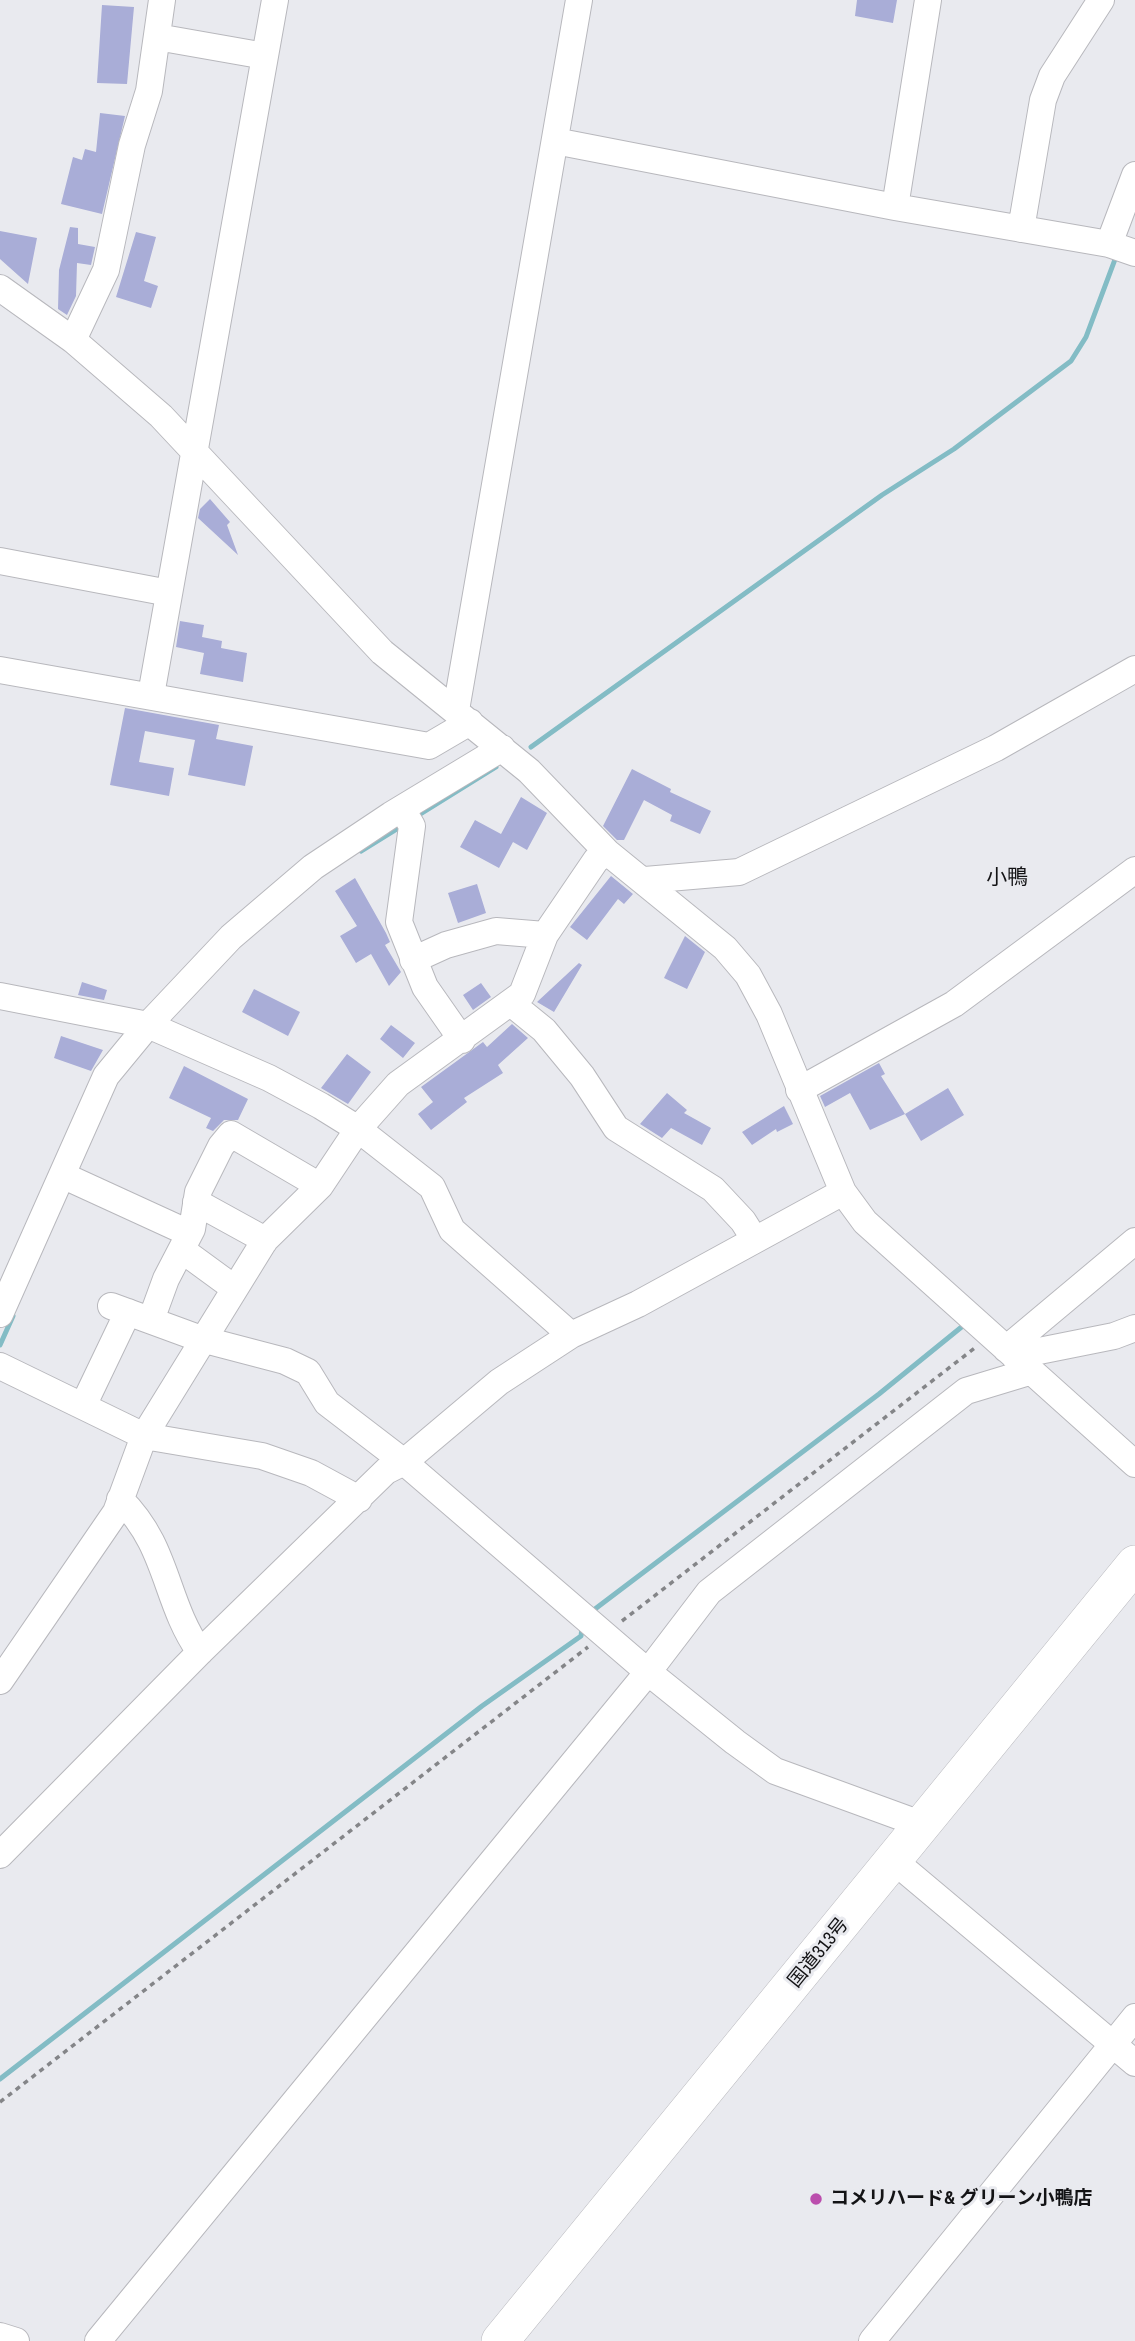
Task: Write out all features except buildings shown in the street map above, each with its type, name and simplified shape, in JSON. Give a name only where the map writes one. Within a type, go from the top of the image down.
[{"type":"highway","name":"国道313号","points":[[500,2341],[1135,1564]]},
{"type":"street","points":[[73,340],[106,271],[132,145],[149,91],[162,0]]},
{"type":"street","points":[[151,695],[275,0]]},
{"type":"street","points":[[0,670],[429,746],[463,716],[579,0]]},
{"type":"street","points":[[895,206],[928,0]]},
{"type":"street","points":[[1021,229],[1043,100],[1052,76],[1101,0]]},
{"type":"street","points":[[157,37],[265,56]]},
{"type":"street","points":[[555,141],[1109,244],[1135,253]]},
{"type":"street","points":[[1109,244],[1135,175]]},
{"type":"street","points":[[0,288],[73,340],[161,416],[382,652],[529,771],[607,852],[726,948],[748,975],[769,1014],[843,1192],[865,1222],[1135,1464]]},
{"type":"street","points":[[0,561],[169,593]]},
{"type":"street","points":[[645,880],[739,872],[996,748],[1135,669]]},
{"type":"street","points":[[0,1314],[71,1179],[106,1076],[155,1028],[231,937],[275,898],[313,867],[407,818],[502,748]]},
{"type":"street","points":[[407,818],[399,922],[425,987],[462,1040]]},
{"type":"street","points":[[0,1681],[8,1655],[116,1512],[144,1436],[201,1339],[264,1242],[320,1186],[358,1129],[398,1084],[512,1004],[522,994],[545,935],[596,860],[607,852]]},
{"type":"street","points":[[799,1090],[954,1004],[1135,870]]},
{"type":"street","points":[[413,960],[446,945],[496,931],[545,935]]},
{"type":"street","points":[[0,996],[155,1028],[269,1078],[358,1129],[432,1187],[452,1230],[571,1335]]},
{"type":"street","points":[[512,1004],[544,1030],[582,1076],[616,1128],[713,1189],[743,1221],[755,1240]]},
{"type":"street","points":[[83,1406],[130,1312],[166,1279],[182,1240],[192,1229],[198,1192],[221,1146],[231,1134],[320,1186]]},
{"type":"street","points":[[71,1179],[182,1240],[234,1288]]},
{"type":"street","points":[[0,1855],[200,1652],[386,1471],[404,1462],[499,1382],[571,1335],[638,1304],[843,1192]]},
{"type":"street","points":[[196,1202],[264,1242]]},
{"type":"street","points":[[98,2341],[642,1666],[709,1592],[965,1391],[1135,1241]]},
{"type":"street","points":[[130,1312],[201,1339],[285,1361],[307,1372],[327,1403],[404,1462],[642,1666],[775,1771],[923,1825]]},
{"type":"street","points":[[1011,1353],[1114,1336],[1135,1328]]},
{"type":"street","points":[[0,1366],[144,1436],[261,1456],[311,1473],[359,1499]]},
{"type":"street","points":[[120,1499],[139,1518],[157,1551],[189,1637],[200,1652]]},
{"type":"street","points":[[893,1860],[1135,2063]]},
{"type":"street","points":[[872,2341],[1135,2017]]},
{"type":"street","points":[[0,2336],[16,2341]]},
{"type":"path","points":[[0,2102],[606,1633],[1011,1353]]},
{"type":"waterway","points":[[531,747],[882,495],[954,449],[1071,361],[1086,337],[1117,254]]},
{"type":"waterway","points":[[414,818],[496,767]]},
{"type":"waterway","points":[[361,851],[403,825]]},
{"type":"waterway","points":[[0,1345],[13,1316]]},
{"type":"waterway","points":[[595,1609],[879,1394],[964,1325]]},
{"type":"waterway","points":[[0,2079],[482,1706],[581,1636],[582,1628]]},
{"type":"place","name":"コメリハード& グリーン小鴨店","points":[[816,2199]]},
{"type":"district","name":"小鴨","points":[[1007,878]]}]
